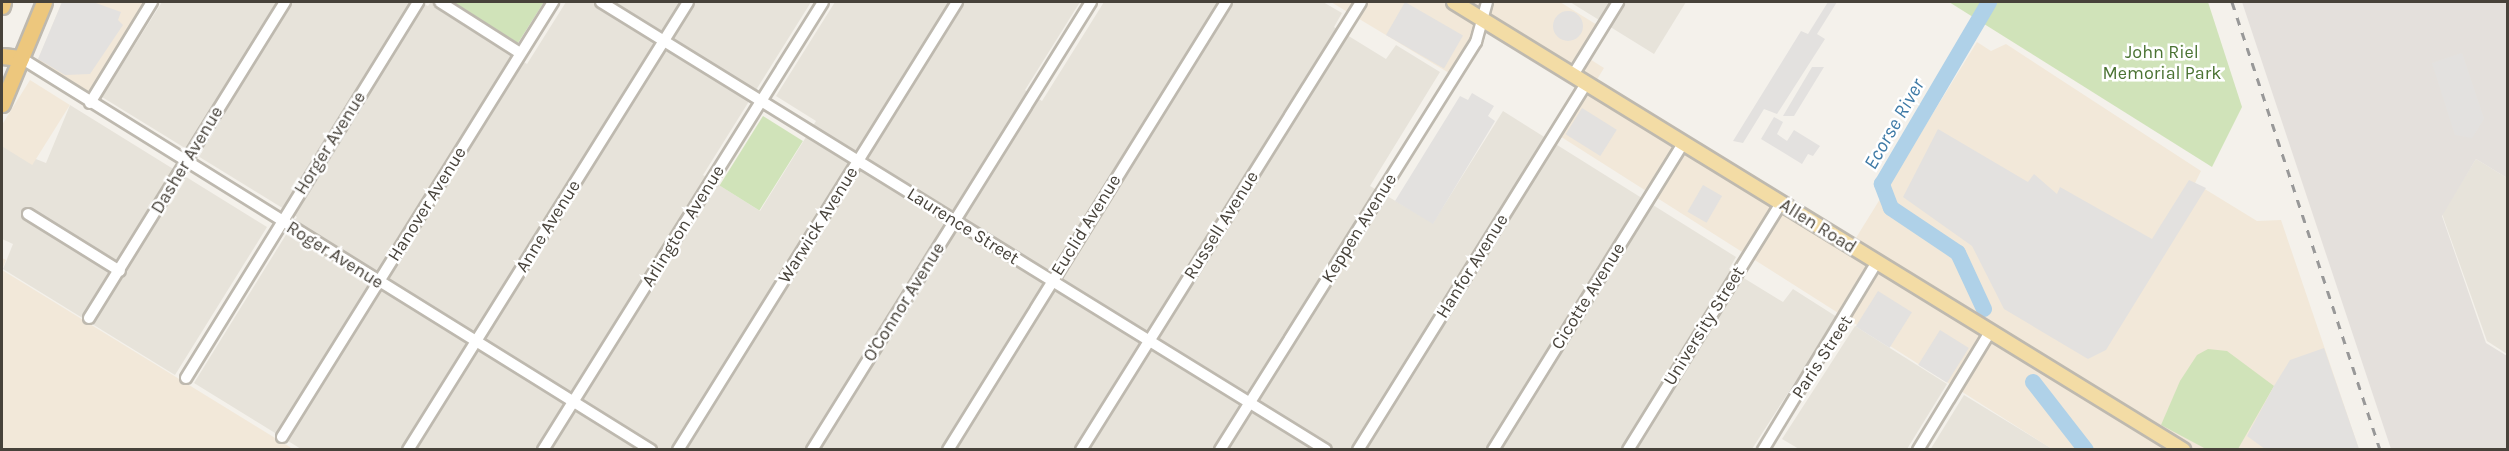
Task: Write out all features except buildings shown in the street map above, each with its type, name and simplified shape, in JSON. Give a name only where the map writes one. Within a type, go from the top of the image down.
[{"type":"highway","points":[[2,104],[44,2]]},
{"type":"highway","points":[[2,56],[21,58]]},
{"type":"main road","name":"Allen Road","points":[[1454,2],[2183,450]]},
{"type":"street","points":[[90,103],[152,2]]},
{"type":"street","name":"Dasher Avenue","points":[[89,318],[285,2]]},
{"type":"street","name":"Horger Avenue","points":[[186,378],[418,2]]},
{"type":"street","points":[[440,2],[520,53]]},
{"type":"street","name":"Hanover Avenue","points":[[282,437],[553,2]]},
{"type":"street","name":"Laurence Street","points":[[601,2],[1326,450]]},
{"type":"street","name":"Anne Avenue","points":[[408,450],[688,2]]},
{"type":"street","name":"Arlington Avenue","points":[[543,450],[823,2]]},
{"type":"street","name":"Warwick Avenue","points":[[678,450],[957,2]]},
{"type":"street","name":"O'Connor Avenue","points":[[812,450],[1091,2]]},
{"type":"street","name":"Euclid Avenue","points":[[948,450],[1226,2]]},
{"type":"street","name":"Russell Avenue","points":[[1081,450],[1362,2]]},
{"type":"street","name":"Keppen Avenue","points":[[1220,450],[1476,42],[1487,2]]},
{"type":"street","points":[[1573,75],[1618,2]]},
{"type":"street","name":"Roger Avenue","points":[[21,58],[186,163],[651,450]]},
{"type":"street","name":"Hanfor Avenue","points":[[1358,450],[1586,83]]},
{"type":"street","name":"Cicotte Avenue","points":[[1493,450],[1683,143]]},
{"type":"street","name":"University Street","points":[[1628,450],[1780,203]]},
{"type":"street","points":[[28,214],[120,271]]},
{"type":"street","name":"Paris Street","points":[[1763,450],[1877,262]]},
{"type":"street","points":[[1918,450],[1990,332]]},
{"type":"shaded area","points":[[62,2],[152,2],[90,103],[35,67]]},
{"type":"shaded area","points":[[62,2],[93,2],[121,12],[118,20],[123,25],[90,74],[65,75],[38,59]]},
{"type":"shaded area","points":[[162,2],[420,2],[428,6],[431,2],[527,64],[566,2],[811,2],[703,175],[760,211],[816,121],[776,96],[835,2],[1080,2],[1025,90],[1042,101],[1104,2],[1323,2],[1342,13],[1334,27],[1386,59],[1396,45],[1440,72],[1370,186],[1433,223],[1503,111],[1736,257],[1729,269],[1783,302],[1793,289],[1837,317],[1752,449],[301,449],[194,383],[297,217],[102,97]]},
{"type":"shaded area","points":[[1331,2],[1560,2],[1602,28],[1585,56],[1604,68],[1593,86],[1851,246],[1977,42],[1991,51],[2006,44],[2201,171],[2195,183],[2257,221],[2281,220],[2359,449],[2052,449],[1555,133],[1586,83],[1482,19],[1454,76]]},
{"type":"shaded area","points":[[1405,2],[1463,36],[1444,68],[1386,35]]},
{"type":"shaded area","points":[[1570,2],[1686,2],[1654,54]]},
{"type":"shaded area","points":[[1828,2],[1837,2],[1817,34],[1825,39],[1777,114],[1764,109],[1743,143],[1733,141],[1801,31],[1808,34]]},
{"type":"shaded area","points":[[2242,2],[2507,2],[2507,178],[2476,159],[2442,216],[2486,343],[2507,356],[2507,449],[2391,449]]},
{"type":"shaded area","points":[[1568,11],[1579,15],[1583,26],[1579,37],[1568,41],[1557,37],[1553,26],[1557,15]]},
{"type":"shaded area","points":[[2462,53],[2484,119],[2472,138],[2455,135],[2432,63]]},
{"type":"shaded area","points":[[1812,67],[1824,67],[1794,116],[1783,116]]},
{"type":"shaded area","points":[[30,80],[70,105],[32,165],[2,146],[2,125]]},
{"type":"shaded area","points":[[1472,93],[1494,106],[1488,116],[1495,121],[1433,224],[1395,201],[1460,96],[1468,100]]},
{"type":"shaded area","points":[[70,105],[267,227],[175,375],[3,269],[13,244],[2,239],[3,146],[46,163]]},
{"type":"shaded area","points":[[1582,108],[1617,130],[1600,156],[1566,134]]},
{"type":"shaded area","points":[[1774,117],[1783,122],[1777,134],[1787,141],[1794,130],[1820,146],[1813,156],[1808,154],[1802,164],[1761,139]]},
{"type":"shaded area","points":[[1938,129],[2028,182],[2034,174],[2057,194],[2060,187],[2152,239],[2189,180],[2206,188],[2106,350],[2088,359],[2004,309],[1972,246],[1903,197]]},
{"type":"shaded area","points":[[2476,159],[2507,178],[2507,354],[2487,341],[2442,214]]},
{"type":"shaded area","points":[[1703,185],[1722,196],[1707,223],[1688,212]]},
{"type":"shaded area","points":[[2,258],[6,260],[2,270]]},
{"type":"shaded area","points":[[2,270],[293,449],[2,449]]},
{"type":"shaded area","points":[[1878,291],[1912,312],[1890,348],[1856,327]]},
{"type":"shaded area","points":[[1855,326],[1947,384],[1907,449],[1799,449],[1782,439]]},
{"type":"shaded area","points":[[1940,330],[1969,348],[1947,383],[1918,365]]},
{"type":"shaded area","points":[[2324,348],[2359,449],[2265,449],[2247,436],[2274,386],[2290,360]]},
{"type":"shaded area","points":[[1964,395],[2054,450],[1930,450]]},
{"type":"green space","points":[[450,2],[544,2],[518,43]]},
{"type":"green space","name":"John Riel Memorial Park","points":[[1949,2],[2208,2],[2242,107],[2212,167]]},
{"type":"green space","points":[[763,116],[803,141],[759,210],[720,186]]},
{"type":"green space","points":[[2208,349],[2227,351],[2274,386],[2238,449],[2206,449],[2161,425],[2180,381],[2197,355]]},
{"type":"waterway","name":"Ecorse River","points":[[1984,309],[1958,253],[1891,208],[1882,184],[1989,2]]},
{"type":"waterway","name":"Ecorse River","points":[[2033,382],[2086,450]]},
{"type":"railway","points":[[2232,2],[2380,450]]}]
